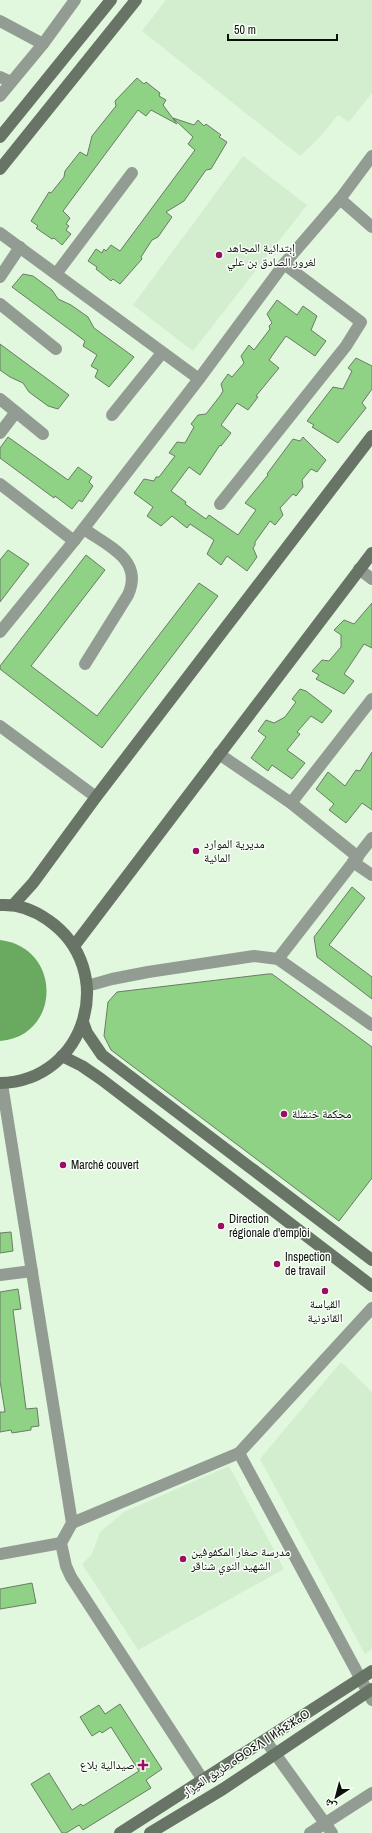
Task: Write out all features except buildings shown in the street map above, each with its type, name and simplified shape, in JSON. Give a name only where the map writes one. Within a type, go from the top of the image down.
[{"type":"main road","points":[[0,137],[111,0]]},
{"type":"main road","points":[[0,169],[136,0]]},
{"type":"main road","points":[[14,904],[33,884],[96,797],[372,436]]},
{"type":"main road","points":[[74,946],[372,552]]},
{"type":"main road","points":[[0,904],[14,904],[38,913],[59,927],[74,946],[83,966],[87,986],[87,1004],[83,1022],[76,1039],[62,1056],[35,1076],[1,1084]]},
{"type":"main road","points":[[83,1022],[87,1033],[102,1055],[372,1260]]},
{"type":"main road","points":[[62,1056],[101,1078],[372,1286]]},
{"type":"main road","name":"طريق العيزار ⴰⴱⵔⵉⴷ ⵏ ⵍⵄⵉⵣⴰⵔ","points":[[120,1833],[372,1672]]},
{"type":"main road","name":"طريق العيزار ⴰⴱⵔⵉⴷ ⵏ ⵍⵄⵉⵣⴰⵔ","points":[[150,1833],[223,1790],[370,1694]]},
{"type":"street","points":[[0,96],[43,44],[75,0]]},
{"type":"street","points":[[0,21],[43,44]]},
{"type":"street","points":[[0,76],[11,82]]},
{"type":"street","points":[[0,632],[84,529],[95,511],[199,379],[284,264],[340,199],[372,156]]},
{"type":"street","points":[[56,274],[132,173]]},
{"type":"street","points":[[340,199],[372,227]]},
{"type":"street","points":[[0,233],[199,379]]},
{"type":"street","points":[[0,277],[20,248]]},
{"type":"street","points":[[220,504],[346,346],[361,322],[284,264]]},
{"type":"street","points":[[0,304],[56,349]]},
{"type":"street","points":[[112,415],[162,353]]},
{"type":"street","points":[[0,399],[43,434]]},
{"type":"street","points":[[0,433],[16,412]]},
{"type":"street","points":[[0,484],[74,541]]},
{"type":"street","points":[[84,529],[124,557],[130,565],[133,576],[132,586],[128,595],[85,664]]},
{"type":"street","points":[[359,570],[372,579]]},
{"type":"street","points":[[291,803],[372,699]]},
{"type":"street","points":[[0,726],[96,797]]},
{"type":"street","points":[[219,754],[291,803],[372,875]]},
{"type":"street","points":[[278,960],[372,838]]},
{"type":"street","points":[[87,986],[148,972],[254,956],[278,960],[372,1025]]},
{"type":"street","points":[[1,1084],[72,1523],[61,1543],[66,1566],[71,1577],[203,1780]]},
{"type":"street","points":[[0,1275],[32,1271]]},
{"type":"street","points":[[72,1523],[239,1453],[372,1308]]},
{"type":"street","points":[[239,1453],[360,1679],[370,1694]]},
{"type":"street","points":[[0,1554],[61,1543]]},
{"type":"street","points":[[266,1741],[328,1828]]},
{"type":"street","points":[[310,1833],[328,1828],[372,1793]]},
{"type":"shaded area","points":[[166,0],[372,0],[372,93],[349,122],[338,115],[318,139],[300,156],[142,31]]},
{"type":"shaded area","name":"إبتدائية المجاهد لغرور الصادق بن علي","points":[[243,156],[307,205],[193,351],[133,305]]},
{"type":"shaded area","points":[[0,940],[20,946],[35,958],[44,974],[46,991],[44,1009],[35,1024],[20,1036],[0,1041]]},
{"type":"shaded area","points":[[341,1362],[372,1392],[372,1649],[365,1654],[260,1459]]},
{"type":"shaded area","name":"مدرسة صغار المكفوفين الشهيد النوي شناقر","points":[[229,1466],[284,1569],[138,1650],[82,1564],[92,1554],[100,1532],[124,1512]]},
{"type":"place","name":"إبتدائية المجاهد لغرور الصادق بن علي","points":[[219,255]]},
{"type":"place","name":"مديرية الموارد المائية","points":[[196,851]]},
{"type":"place","name":"محكمة خنشلة","points":[[284,1114]]},
{"type":"place","name":"Marché couvert","points":[[63,1165]]},
{"type":"place","name":"Direction régionale d'emploi","points":[[221,1226]]},
{"type":"place","name":"Inspection de travail","points":[[277,1264]]},
{"type":"place","name":"القياسة القانونية","points":[[325,1291]]},
{"type":"place","name":"مدرسة صغار المكفوفين الشهيد النوي شناقر","points":[[183,1559]]},
{"type":"place","name":"صيدالية بلاع","points":[[143,1765]]}]
